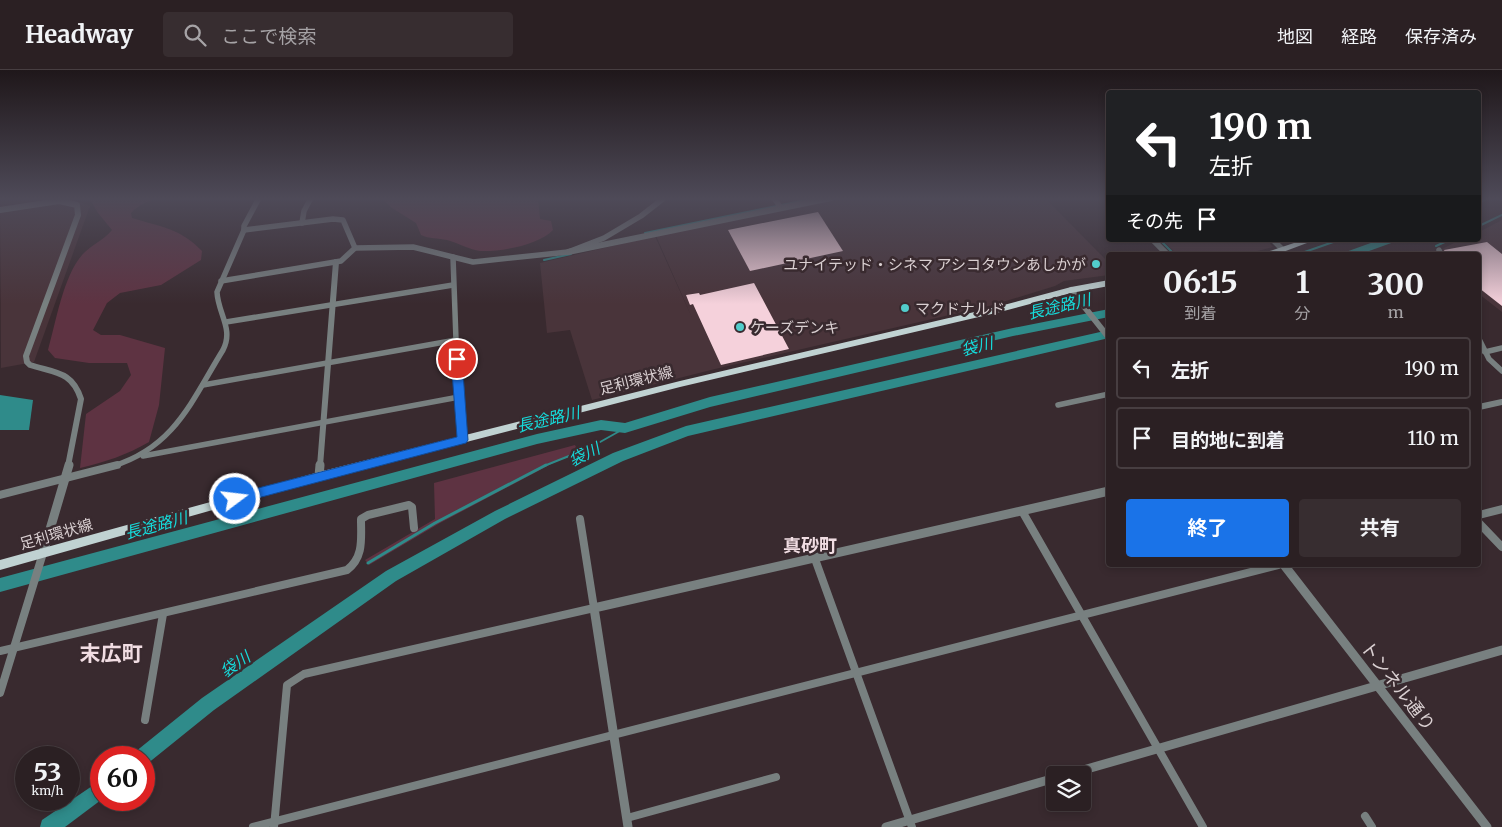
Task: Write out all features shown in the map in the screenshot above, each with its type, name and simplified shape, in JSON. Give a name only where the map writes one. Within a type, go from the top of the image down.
[{"type":"main road","points":[[1277,252],[1305,242]]},
{"type":"main road","name":"足利環状線","points":[[0,565],[319,476],[680,384],[1000,309],[1071,290],[1106,284]]},
{"type":"street","points":[[0,693],[66,479],[81,399],[78,386],[70,378],[30,365],[27,362],[26,356],[71,233]]},
{"type":"street","points":[[141,456],[165,436],[188,412],[224,346],[228,336],[226,322],[216,297],[221,281],[242,233]]},
{"type":"street","points":[[349,233],[355,248]]},
{"type":"street","points":[[568,252],[612,233]]},
{"type":"street","points":[[221,281],[341,261],[355,248],[413,248],[472,262],[568,252],[658,233]]},
{"type":"street","points":[[1154,242],[1165,252]]},
{"type":"street","points":[[1275,242],[1283,250]]},
{"type":"street","points":[[453,257],[462,440]]},
{"type":"street","points":[[319,476],[336,262]]},
{"type":"street","points":[[226,322],[453,285]]},
{"type":"street","points":[[1071,290],[1106,334]]},
{"type":"street","points":[[204,385],[456,340]]},
{"type":"street","points":[[1482,351],[1502,348]]},
{"type":"street","points":[[1482,351],[1502,371]]},
{"type":"street","points":[[1058,405],[1106,395]]},
{"type":"street","points":[[0,495],[115,466],[141,456],[459,397]]},
{"type":"street","points":[[1481,407],[1502,402]]},
{"type":"street","points":[[274,824],[286,684],[304,674],[1106,492]]},
{"type":"street","points":[[0,651],[347,570],[355,565],[360,558],[361,519],[368,515],[409,504],[412,507],[414,528]]},
{"type":"street","points":[[1481,514],[1502,509]]},
{"type":"street","points":[[1022,511],[1083,614],[1203,827]]},
{"type":"street","points":[[580,519],[627,822],[776,777]]},
{"type":"street","points":[[1481,525],[1502,547]]},
{"type":"street","points":[[815,558],[911,824]]},
{"type":"street","points":[[254,827],[274,824],[1270,567]]},
{"type":"street","name":"トンネル通り","points":[[1286,567],[1487,827]]},
{"type":"street","points":[[145,720],[163,614]]},
{"type":"street","points":[[1091,768],[1502,650]]},
{"type":"street","points":[[886,827],[911,824],[1046,781]]},
{"type":"street","points":[[1365,816],[1372,827]]},
{"type":"shaded area","points":[[0,233],[80,233],[34,362],[1,368]]},
{"type":"shaded area","points":[[109,233],[179,233],[194,243],[202,251],[201,260],[161,285],[120,293],[107,303],[93,330],[101,335],[120,335],[165,348],[159,405],[149,442],[116,458],[80,468],[86,414],[120,391],[131,375],[127,363],[89,363],[55,358],[48,350],[65,287],[75,264],[86,251]]},
{"type":"shaded area","points":[[420,233],[549,233],[529,244],[489,251],[480,251],[447,240]]},
{"type":"shaded area","points":[[669,233],[1080,233],[1106,260],[1106,275],[1064,281],[1055,286],[993,305],[715,369],[592,400],[570,330],[547,333],[540,263],[655,236],[693,320],[656,236]]},
{"type":"shaded area","points":[[1481,233],[1502,233],[1502,312],[1481,296],[1481,252],[1444,252],[1442,249],[1456,242],[1481,242]]},
{"type":"shaded area","points":[[1164,242],[1269,242],[1273,247],[1254,252],[1175,252]]},
{"type":"shaded area","points":[[575,445],[579,453],[555,462],[440,523],[369,565],[365,560],[435,519],[434,483]]},
{"type":"water","points":[[0,395],[33,400],[29,430],[0,430]]},
{"type":"building","points":[[730,233],[832,233],[843,251],[750,271]]},
{"type":"building","points":[[1487,242],[1502,254],[1502,306],[1481,290],[1481,252],[1445,252],[1444,250]]},
{"type":"building","name":"ケーズデンキ","points":[[754,283],[789,349],[721,365],[693,304],[690,305],[686,295],[699,293],[700,295]]},
{"type":"waterway","points":[[1162,242],[1172,252]]},
{"type":"waterway","points":[[1305,252],[1333,242]]},
{"type":"waterway","name":"袋川","points":[[1356,252],[1384,242]]},
{"type":"waterway","points":[[1436,246],[1445,242]]},
{"type":"waterway","points":[[544,260],[571,254]]},
{"type":"waterway","name":"長途路川","points":[[0,585],[537,439],[601,425],[625,428],[710,402],[1013,332],[1106,314]]},
{"type":"waterway","name":"袋川","points":[[155,747],[208,704],[391,576],[500,515],[618,457],[686,431],[1106,335]]},
{"type":"waterway","points":[[593,446],[625,428]]},
{"type":"waterway","points":[[544,466],[574,454]]},
{"type":"waterway","points":[[368,563],[435,523],[544,466]]},
{"type":"waterway","name":"袋川","points":[[49,827],[90,797]]},
{"type":"place","name":"ユナイテッド・シネマ アシコタウンあしかが","points":[[1096,264]]},
{"type":"place","name":"マクドナルド","points":[[905,308]]},
{"type":"place","name":"ケーズデンキ","points":[[740,327]]},
{"type":"district","name":"真砂町","points":[[810,545]]},
{"type":"district","name":"末広町","points":[[111,653]]},
{"type":"route","points":[[235,499],[462,440],[457,359]]}]
